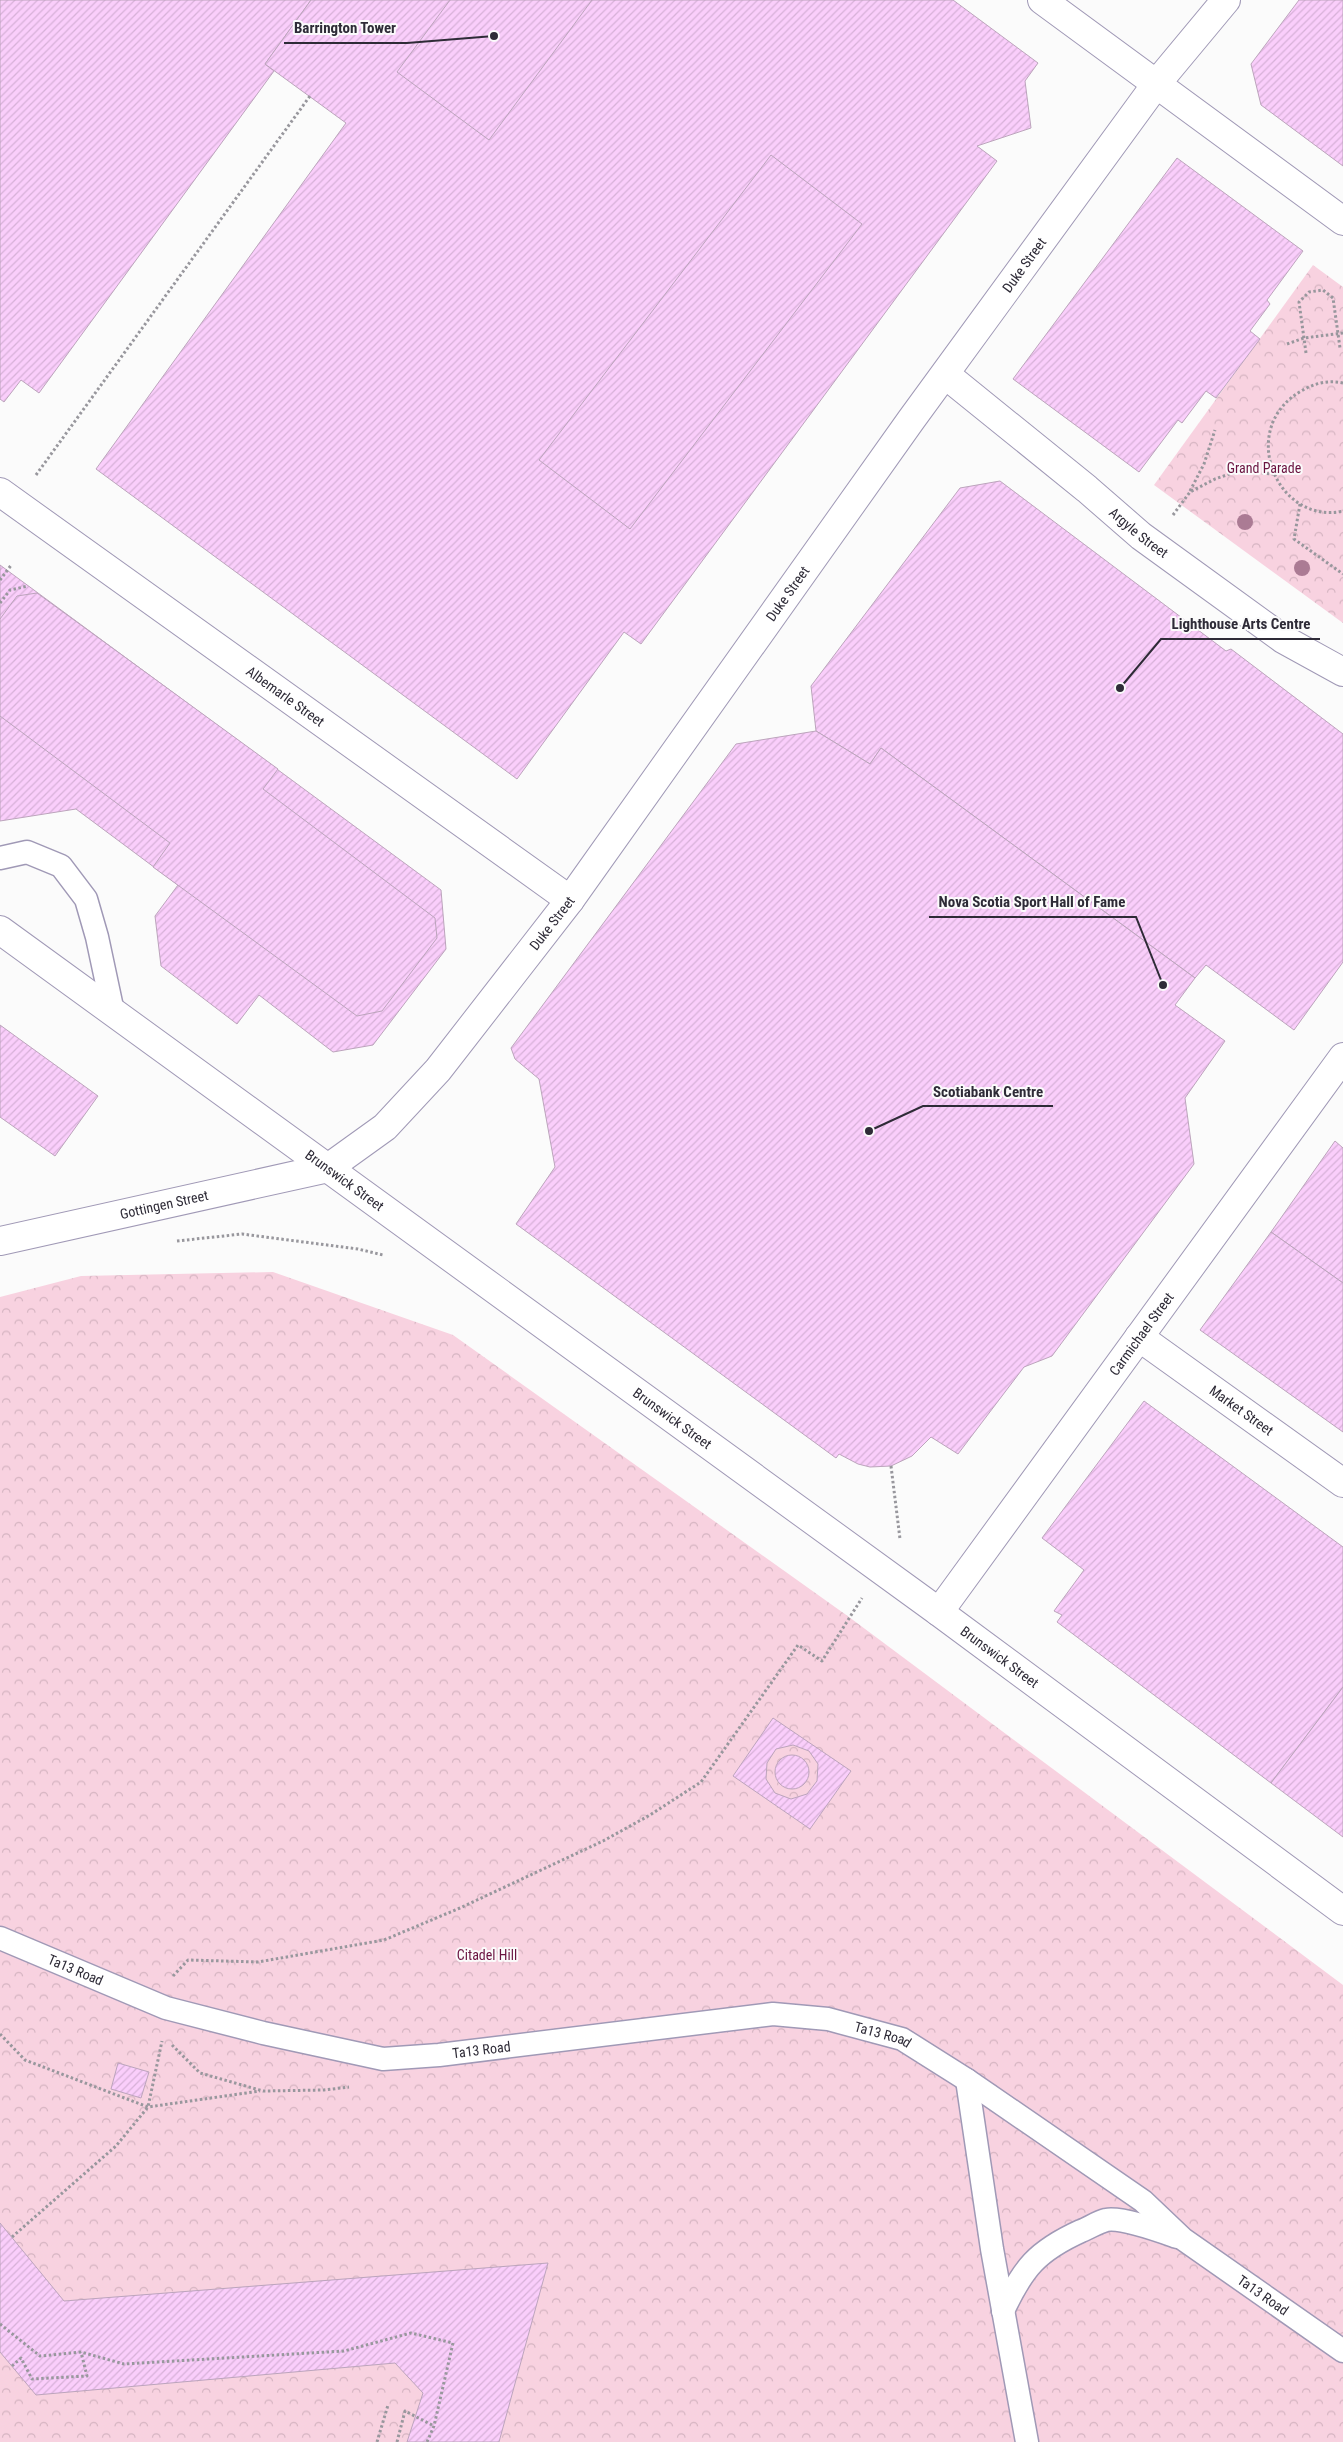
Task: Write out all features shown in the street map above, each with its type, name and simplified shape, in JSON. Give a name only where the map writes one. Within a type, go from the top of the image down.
[{"type":"street","points":[[1042,0],[1343,221]]},
{"type":"street","name":"Duke Street","points":[[328,1168],[385,1127],[438,1070],[570,900],[911,420],[946,375],[1157,83],[1226,0]]},
{"type":"street","name":"Argyle Street","points":[[946,375],[1152,544],[1283,639],[1343,672]]},
{"type":"street","name":"Albemarle Street","points":[[0,492],[570,900]]},
{"type":"street","name":"Brunswick Street","points":[[0,930],[939,1612],[1343,1911]]},
{"type":"street","name":"Carmichael Street","points":[[939,1612],[1139,1338],[1340,1069]]},
{"type":"street","name":"Gottingen Street","points":[[0,1241],[328,1168]]},
{"type":"street","name":"Market Street","points":[[1139,1338],[1343,1483]]},
{"type":"lane","points":[[0,858],[27,852],[61,866],[86,898],[97,937],[113,1012]]},
{"type":"lane","name":"Ta13 Road","points":[[0,1938],[166,2008],[263,2033],[382,2059],[439,2055],[773,2014],[828,2019],[902,2039],[966,2080],[1144,2201],[1182,2239],[1343,2351]]},
{"type":"lane","points":[[966,2080],[1003,2311],[1027,2442]]},
{"type":"lane","name":"Ta13 Road","points":[[1003,2311],[1018,2279],[1036,2258],[1058,2241],[1106,2220],[1142,2225],[1182,2239]]},
{"type":"path","points":[[46,461],[310,96]]},
{"type":"path","points":[[1306,353],[1299,302],[1309,292],[1323,290],[1333,298],[1340,348]]},
{"type":"path","points":[[1287,344],[1304,338],[1338,332],[1343,333]]},
{"type":"path","points":[[1343,383],[1313,385],[1293,395],[1277,412],[1270,432],[1267,453],[1273,474],[1284,491],[1300,504],[1319,511],[1343,511]]},
{"type":"path","points":[[1152,544],[1190,492],[1204,464],[1215,430]]},
{"type":"path","points":[[1190,492],[1215,479],[1238,471],[1273,474]]},
{"type":"path","points":[[1300,504],[1294,539],[1343,574]]},
{"type":"path","points":[[0,580],[12,564]]},
{"type":"path","points":[[0,603],[10,590],[28,586]]},
{"type":"path","points":[[168,1242],[242,1234],[358,1249],[393,1257]]},
{"type":"path","points":[[188,1960],[258,1962],[384,1940],[460,1908],[603,1841],[650,1815],[701,1782],[798,1645],[822,1661],[900,1541],[891,1466]]},
{"type":"path","points":[[0,2034],[25,2060],[148,2107],[263,2091],[324,2090],[352,2086]]},
{"type":"path","points":[[162,2036],[200,2073],[263,2091]]},
{"type":"path","points":[[12,2237],[116,2146],[148,2107]]},
{"type":"path","points":[[0,2324],[40,2356],[82,2352],[124,2364],[344,2351],[411,2333],[453,2343],[434,2426],[427,2442]]},
{"type":"path","points":[[12,2366],[21,2358],[32,2378],[87,2376],[82,2352]]},
{"type":"path","points":[[377,2442],[388,2405]]},
{"type":"path","points":[[396,2442],[405,2411],[434,2426]]},
{"type":"green space","name":"Grand Parade","points":[[1313,265],[1343,287],[1343,623],[1154,485]]},
{"type":"green space","name":"Citadel Hill","points":[[273,1272],[453,1335],[849,1617],[1343,1985],[1343,2442],[0,2442],[0,1297],[81,1276]]},
{"type":"building","points":[[0,0],[311,0],[265,64],[274,71],[39,393],[21,380],[4,402],[0,399]]},
{"type":"building","points":[[311,0],[953,0],[1038,63],[1025,81],[1031,128],[977,146],[997,161],[641,644],[624,632],[517,779],[96,469],[346,123],[265,64]]},
{"type":"building","points":[[450,0],[592,0],[489,140],[397,72]]},
{"type":"building","points":[[1299,0],[1343,0],[1343,166],[1261,105],[1251,64]]},
{"type":"building","points":[[771,155],[862,224],[630,529],[539,460]]},
{"type":"building","points":[[1177,158],[1303,251],[1267,300],[1270,304],[1250,331],[1260,339],[1216,398],[1206,391],[1182,423],[1178,420],[1139,472],[1013,379]]},
{"type":"building","points":[[1000,481],[1226,651],[1231,649],[1343,734],[1343,962],[1294,1030],[1206,965],[1195,978],[881,748],[870,764],[816,731],[811,686],[960,488]]},
{"type":"building","points":[[0,565],[441,890],[446,949],[373,1045],[333,1052],[259,995],[237,1024],[161,966],[155,916],[178,885],[76,809],[0,821]]},
{"type":"building","points":[[37,593],[278,769],[263,789],[435,918],[437,938],[382,1011],[357,1016],[153,867],[170,843],[0,716],[0,619],[17,596]]},
{"type":"building","points":[[816,731],[870,764],[881,748],[1195,978],[1175,1005],[1225,1041],[1185,1098],[1194,1164],[1052,1356],[1024,1367],[958,1454],[931,1437],[912,1456],[891,1466],[870,1467],[858,1464],[839,1454],[836,1458],[516,1224],[555,1167],[539,1079],[515,1059],[511,1048],[736,744]]},
{"type":"building","points":[[0,1025],[98,1096],[55,1156],[0,1117]]},
{"type":"building","points":[[1335,1141],[1343,1148],[1343,1283],[1271,1232]]},
{"type":"building","points":[[1271,1232],[1343,1283],[1343,1432],[1200,1330]]},
{"type":"building","points":[[1144,1401],[1343,1547],[1343,1687],[1271,1783],[1057,1622],[1062,1615],[1054,1611],[1084,1570],[1042,1538]]},
{"type":"building","points":[[1343,1687],[1343,1837],[1271,1783]]},
{"type":"building","points":[[773,1718],[851,1771],[810,1829],[733,1776]],"holes":[[[793,1745],[809,1751],[818,1764],[817,1781],[807,1794],[791,1799],[775,1793],[766,1779],[767,1763],[776,1749]]]},
{"type":"building","points":[[792,1755],[804,1760],[809,1772],[804,1784],[792,1789],[780,1784],[775,1772],[780,1760]]},
{"type":"building","points":[[118,2063],[149,2072],[141,2098],[111,2089]]},
{"type":"building","points":[[0,2223],[64,2301],[548,2263],[499,2442],[407,2442],[423,2393],[395,2363],[36,2395],[0,2352]]},
{"type":"place","name":"Barrington Tower","points":[[494,36]]},
{"type":"place","name":"Lighthouse Arts Centre","points":[[1120,688]]},
{"type":"place","name":"Nova Scotia Sport Hall of Fame","points":[[1163,985]]},
{"type":"place","name":"Scotiabank Centre","points":[[869,1131]]}]
